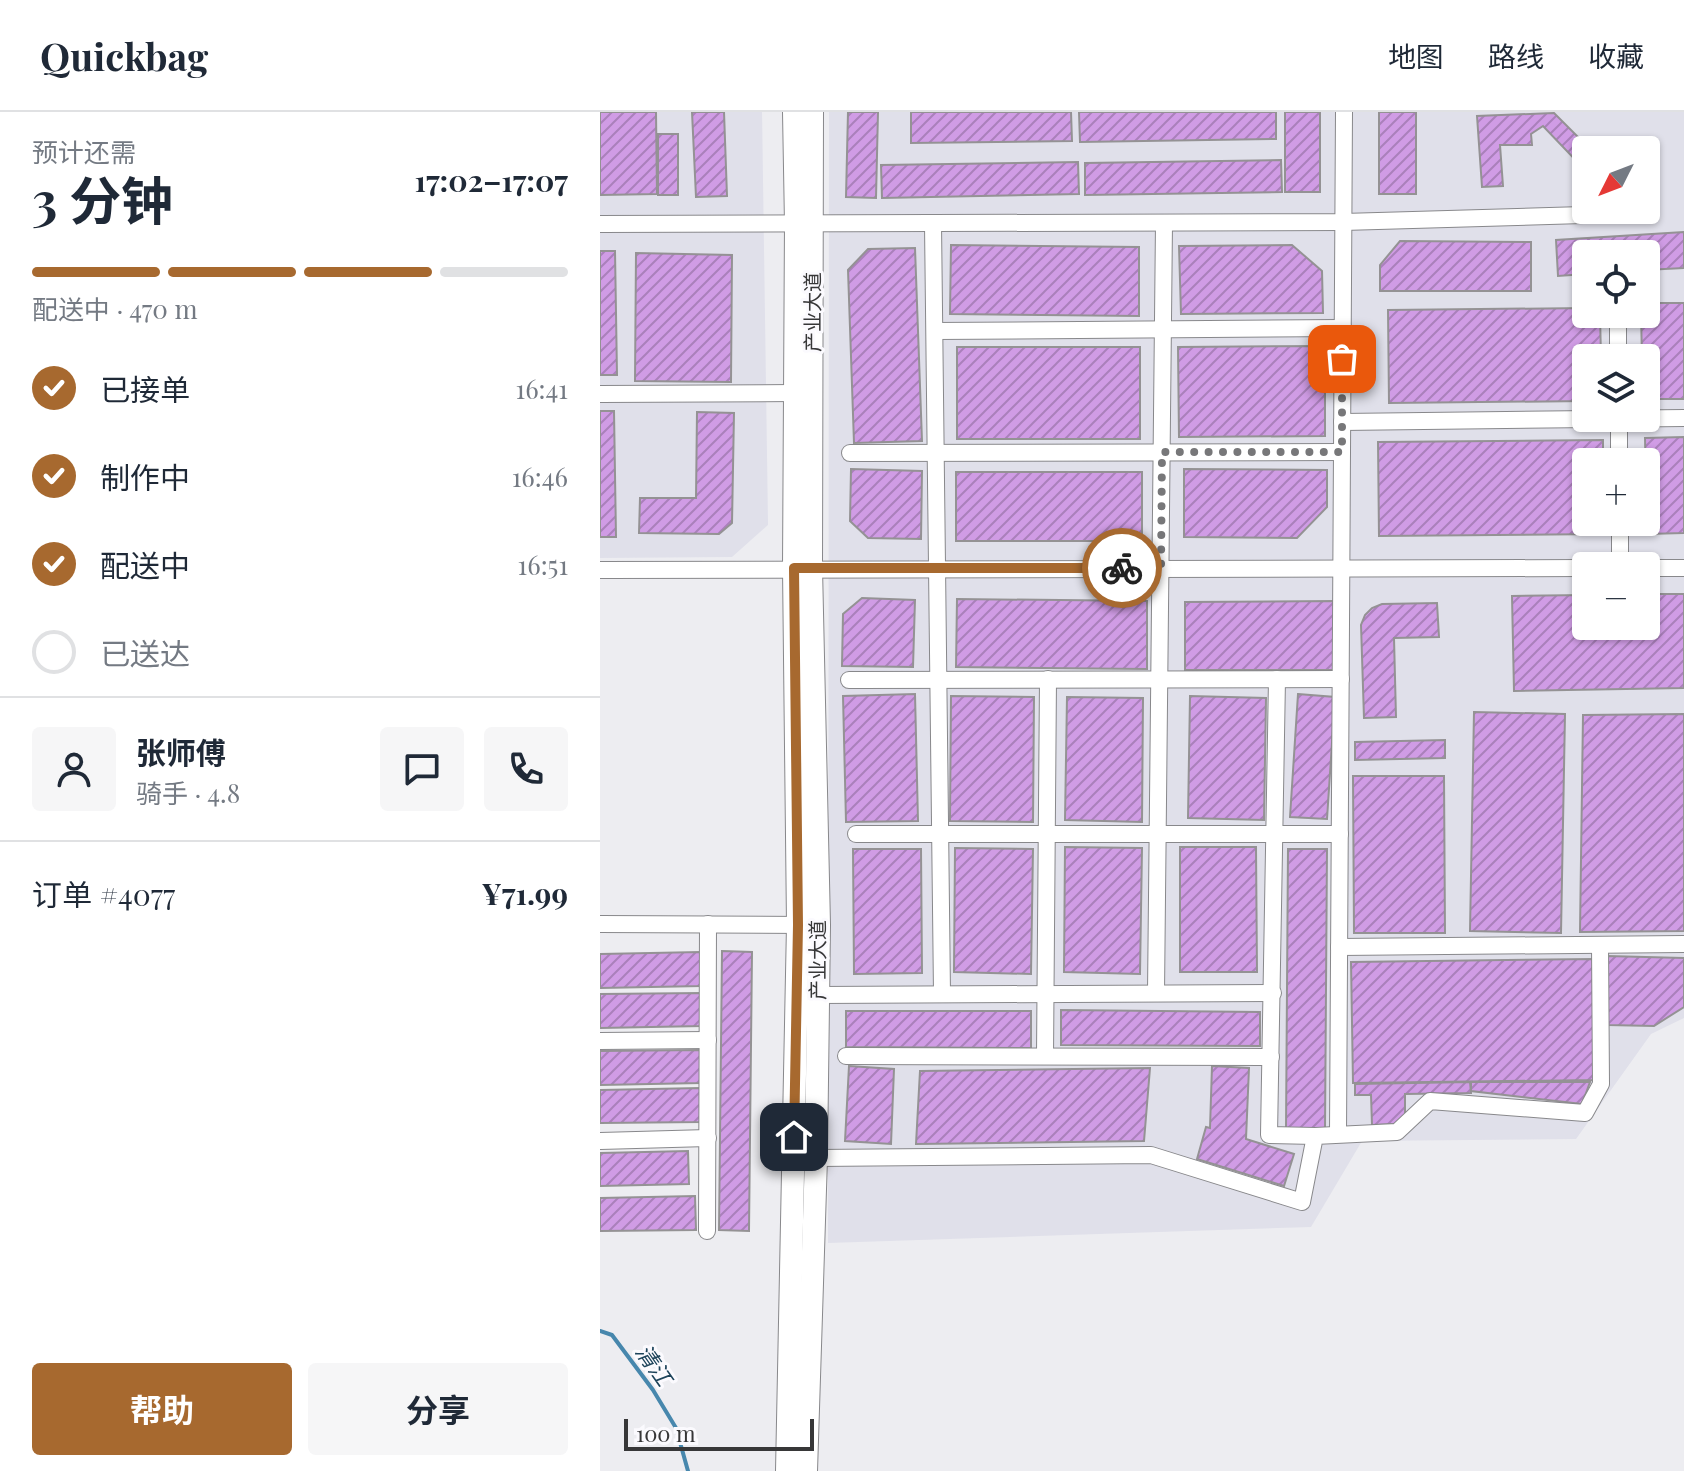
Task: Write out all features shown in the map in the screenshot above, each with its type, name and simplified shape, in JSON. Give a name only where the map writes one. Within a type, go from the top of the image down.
[{"type":"main road","name":"产业大道","points":[[794,112],[805,224],[802,568]]},
{"type":"main road","name":"产业大道","points":[[787,1471],[808,925],[802,568],[795,393],[812,112]]},
{"type":"main road","name":"产业大道","points":[[806,1471],[818,995],[808,925]]},
{"type":"street","points":[[1338,1134],[1344,112]]},
{"type":"street","points":[[600,224],[1343,222],[1572,215]]},
{"type":"street","points":[[1156,993],[1164,223]]},
{"type":"street","points":[[933,224],[942,993]]},
{"type":"street","points":[[935,331],[1343,328]]},
{"type":"street","points":[[600,394],[795,393]]},
{"type":"street","points":[[1660,418],[1684,418]]},
{"type":"street","points":[[1342,422],[1572,420]]},
{"type":"street","points":[[850,453],[1342,452]]},
{"type":"street","points":[[600,570],[1572,568]]},
{"type":"street","points":[[1660,568],[1684,568]]},
{"type":"street","points":[[1045,1056],[1048,679]]},
{"type":"street","points":[[1277,679],[1269,1135],[1397,1132],[1430,1101],[1585,1113],[1601,1084],[1600,945]]},
{"type":"street","points":[[849,680],[1341,679]]},
{"type":"street","points":[[856,834],[1340,834]]},
{"type":"street","points":[[600,924],[808,925]]},
{"type":"street","points":[[707,1231],[708,924]]},
{"type":"street","points":[[1339,947],[1684,944]]},
{"type":"street","points":[[818,995],[1273,993]]},
{"type":"street","points":[[600,1041],[708,1040]]},
{"type":"street","points":[[846,1056],[1271,1057]]},
{"type":"street","points":[[816,1158],[1151,1155],[1302,1202],[1315,1136]]},
{"type":"street","points":[[600,1141],[708,1138]]},
{"type":"shaded area","points":[[600,112],[762,112],[768,525],[732,557],[600,558]]},
{"type":"shaded area","points":[[829,112],[1684,112],[1684,1018],[1651,1034],[1576,1139],[1362,1141],[1311,1227],[828,1243]]},
{"type":"building","points":[[600,112],[656,112],[657,194],[600,195]]},
{"type":"building","points":[[692,112],[724,112],[727,196],[696,197]]},
{"type":"building","points":[[848,112],[878,112],[876,198],[846,197]]},
{"type":"building","points":[[911,112],[1071,112],[1072,141],[911,143]]},
{"type":"building","points":[[1079,112],[1276,112],[1276,139],[1080,142]]},
{"type":"building","points":[[1285,112],[1320,112],[1320,192],[1285,192]]},
{"type":"building","points":[[1379,112],[1416,112],[1416,194],[1379,194]]},
{"type":"building","points":[[1554,113],[1577,136],[1572,136],[1572,156],[1543,126],[1531,134],[1532,145],[1500,145],[1503,186],[1482,187],[1477,116]]},
{"type":"building","points":[[658,134],[678,134],[678,195],[658,195]]},
{"type":"building","points":[[1281,160],[1282,192],[1085,195],[1085,163]]},
{"type":"building","points":[[1078,162],[1079,194],[882,198],[881,165]]},
{"type":"building","points":[[1684,232],[1684,268],[1660,269],[1660,240],[1572,240],[1572,275],[1558,276],[1556,240]]},
{"type":"building","points":[[1400,241],[1531,242],[1531,291],[1380,291],[1380,265]]},
{"type":"building","points":[[951,245],[1139,247],[1139,316],[950,314]]},
{"type":"building","points":[[1292,245],[1322,271],[1323,313],[1181,314],[1179,246]]},
{"type":"building","points":[[915,248],[922,441],[854,443],[848,270],[868,249]]},
{"type":"building","points":[[600,251],[615,251],[617,375],[600,375]]},
{"type":"building","points":[[636,253],[732,255],[731,382],[635,381]]},
{"type":"building","points":[[1660,303],[1684,303],[1684,399],[1660,399],[1660,344],[1642,344],[1641,328],[1660,328]]},
{"type":"building","points":[[1572,308],[1572,328],[1600,328],[1601,344],[1572,344],[1572,401],[1389,403],[1388,310]]},
{"type":"building","points":[[1325,346],[1325,436],[1179,437],[1178,347]]},
{"type":"building","points":[[957,347],[1140,347],[1140,439],[957,439]]},
{"type":"building","points":[[600,411],[614,411],[616,537],[600,537]]},
{"type":"building","points":[[697,412],[734,413],[732,523],[719,534],[639,533],[640,498],[696,498]]},
{"type":"building","points":[[1684,437],[1684,533],[1660,534],[1660,448],[1645,448],[1645,438]]},
{"type":"building","points":[[1603,440],[1603,448],[1572,448],[1572,534],[1379,536],[1378,442]]},
{"type":"building","points":[[851,469],[922,471],[921,539],[868,538],[850,521]]},
{"type":"building","points":[[1184,469],[1327,470],[1327,507],[1297,538],[1184,537]]},
{"type":"building","points":[[956,472],[1142,472],[1142,541],[956,541]]},
{"type":"building","points":[[1660,594],[1684,594],[1684,688],[1514,691],[1512,596],[1572,595],[1572,640],[1660,640]]},
{"type":"building","points":[[862,598],[915,600],[913,667],[842,666],[843,614]]},
{"type":"building","points":[[957,599],[1147,601],[1147,669],[956,667]]},
{"type":"building","points":[[1335,601],[1336,670],[1185,670],[1185,602]]},
{"type":"building","points":[[1437,603],[1439,637],[1394,638],[1396,717],[1364,718],[1361,625],[1365,615],[1382,604]]},
{"type":"building","points":[[915,694],[918,821],[846,822],[843,696]]},
{"type":"building","points":[[1298,694],[1335,697],[1327,819],[1290,817]]},
{"type":"building","points":[[951,696],[1034,697],[1033,822],[950,821]]},
{"type":"building","points":[[1190,696],[1266,698],[1264,820],[1188,818]]},
{"type":"building","points":[[1067,697],[1143,698],[1142,822],[1065,820]]},
{"type":"building","points":[[1474,712],[1565,714],[1561,933],[1470,931]]},
{"type":"building","points":[[1684,714],[1684,931],[1580,932],[1583,715]]},
{"type":"building","points":[[1445,740],[1445,758],[1355,760],[1355,742]]},
{"type":"building","points":[[1353,776],[1444,776],[1445,933],[1354,933]]},
{"type":"building","points":[[1065,847],[1142,848],[1140,974],[1064,972]]},
{"type":"building","points":[[1180,847],[1256,847],[1257,972],[1180,972]]},
{"type":"building","points":[[955,848],[1033,849],[1031,974],[954,972]]},
{"type":"building","points":[[853,849],[921,849],[922,973],[854,974]]},
{"type":"building","points":[[1288,849],[1327,849],[1325,1130],[1286,1129]]},
{"type":"building","points":[[722,951],[752,952],[749,1231],[719,1230]]},
{"type":"building","points":[[700,952],[701,986],[600,988],[600,954]]},
{"type":"building","points":[[1607,956],[1684,958],[1684,1007],[1654,1026],[1608,1025]]},
{"type":"building","points":[[1594,959],[1596,1080],[1353,1083],[1351,962]]},
{"type":"building","points":[[701,993],[702,1026],[600,1028],[600,994]]},
{"type":"building","points":[[1061,1010],[1260,1012],[1260,1046],[1061,1045]]},
{"type":"building","points":[[846,1011],[1031,1011],[1031,1048],[846,1047]]},
{"type":"building","points":[[701,1050],[701,1083],[600,1085],[600,1051]]},
{"type":"building","points":[[849,1066],[894,1069],[891,1144],[845,1141]]},
{"type":"building","points":[[1212,1066],[1249,1068],[1246,1139],[1294,1154],[1284,1186],[1197,1159],[1206,1127],[1210,1128]]},
{"type":"building","points":[[1150,1068],[1144,1141],[916,1144],[920,1071]]},
{"type":"building","points":[[1470,1082],[1471,1093],[1405,1094],[1405,1118],[1396,1124],[1372,1125],[1371,1095],[1355,1095],[1355,1084]]},
{"type":"building","points":[[1471,1082],[1590,1082],[1582,1104],[1471,1091]]},
{"type":"building","points":[[700,1088],[701,1122],[600,1123],[600,1090]]},
{"type":"building","points":[[688,1151],[689,1184],[600,1186],[600,1153]]},
{"type":"building","points":[[695,1196],[696,1230],[600,1231],[600,1198]]},
{"type":"waterway","name":"清江","points":[[600,1331],[612,1335],[653,1390],[676,1428],[688,1471]]},
{"type":"way so far","points":[[1122,568],[1161,568],[1162,452],[1342,452],[1342,359]]},
{"type":"route","points":[[794,1137],[798,925],[794,568],[1122,568]]}]
